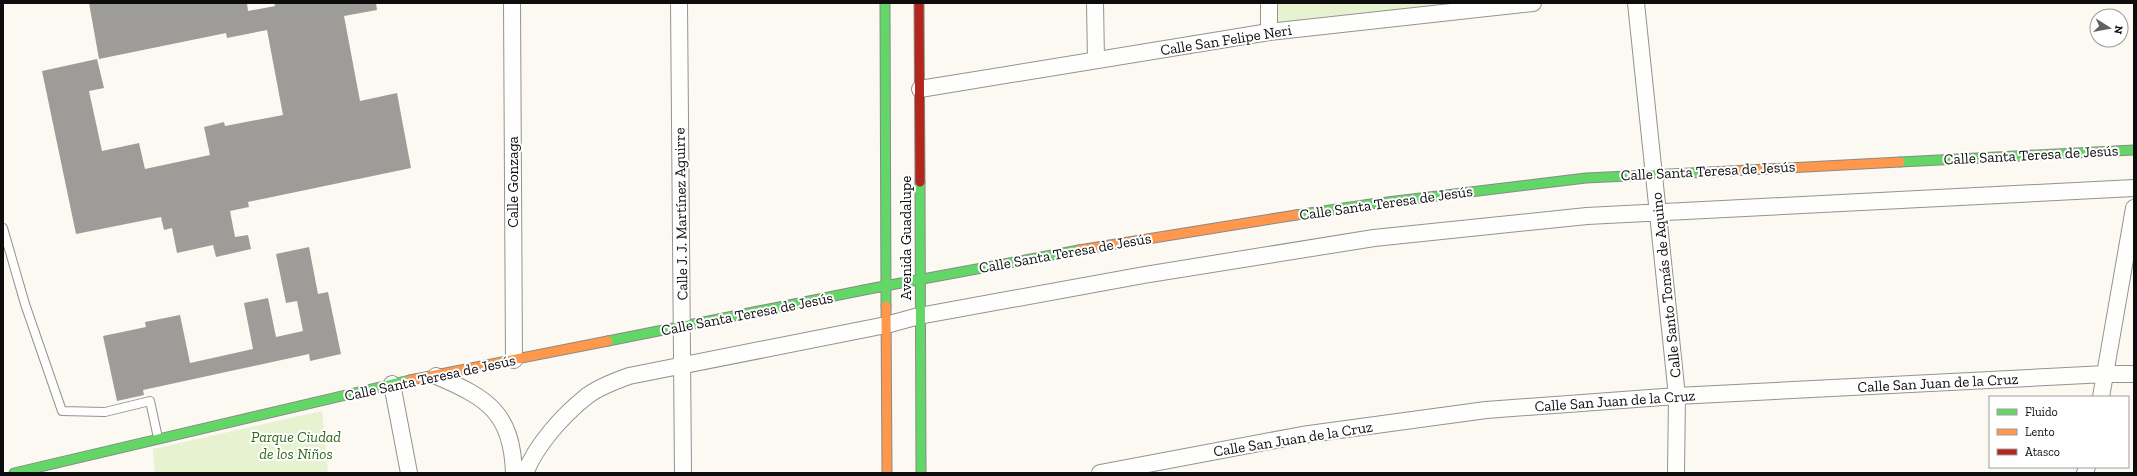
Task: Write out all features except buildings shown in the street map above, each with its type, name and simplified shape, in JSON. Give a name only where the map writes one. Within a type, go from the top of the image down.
[{"type":"street","name":"Calle Gonzaga","points":[[512,3],[514,360]]},
{"type":"street","name":"Calle J. J. Martínez Aguirre","points":[[679,3],[683,473]]},
{"type":"street","name":"Avenida Guadalupe","points":[[885,3],[887,473]]},
{"type":"street","name":"Avenida Guadalupe","points":[[920,3],[919,316],[922,473]]},
{"type":"street","points":[[1095,3],[1096,60]]},
{"type":"street","points":[[1269,3],[1269,32]]},
{"type":"street","name":"Calle San Felipe Neri","points":[[920,89],[1269,32],[1533,3]]},
{"type":"street","name":"Calle Santo Tomás de Aquino","points":[[1636,3],[1677,396],[1676,473]]},
{"type":"street","name":"Calle Santa Teresa de Jesús","points":[[14,473],[76,465],[158,438],[392,384],[886,286],[1139,239],[1371,204],[1586,178],[2134,150]]},
{"type":"street","points":[[525,473],[529,463],[550,432],[588,395],[610,383],[629,376],[886,325],[919,316],[1144,275],[1374,238],[1586,216],[2134,188]]},
{"type":"street","points":[[2101,396],[2134,208]]},
{"type":"street","name":"Calle San Juan de la Cruz","points":[[1100,473],[1302,435],[1478,411],[1677,396],[2106,374],[2134,374]]},
{"type":"street","points":[[436,376],[479,396],[505,424],[509,434],[514,473]]},
{"type":"street","points":[[392,384],[409,473]]},
{"type":"lane","points":[[3,228],[25,304],[62,411],[105,412],[150,401],[158,438]]},
{"type":"green space","points":[[1275,3],[1477,3],[1276,24]]},
{"type":"green space","name":"Parque Ciudad de los Niños","points":[[322,411],[328,473],[155,473],[153,449]]},
{"type":"traffic: fast","points":[[885,3],[886,306]]},
{"type":"traffic: fast","points":[[1900,162],[2134,150]]},
{"type":"traffic: fast","points":[[1296,215],[1371,204],[1586,178],[1711,172]]},
{"type":"traffic: fast","points":[[920,182],[921,473]]},
{"type":"traffic: fast","points":[[608,341],[874,288],[1079,250]]},
{"type":"traffic: fast","points":[[14,473],[410,380]]},
{"type":"traffic: slow","points":[[1711,172],[1900,162]]},
{"type":"traffic: slow","points":[[1079,250],[1296,215]]},
{"type":"traffic: slow","points":[[886,306],[887,473]]},
{"type":"traffic: slow","points":[[410,380],[608,341]]},
{"type":"traffic: jam","points":[[919,3],[920,182]]}]
